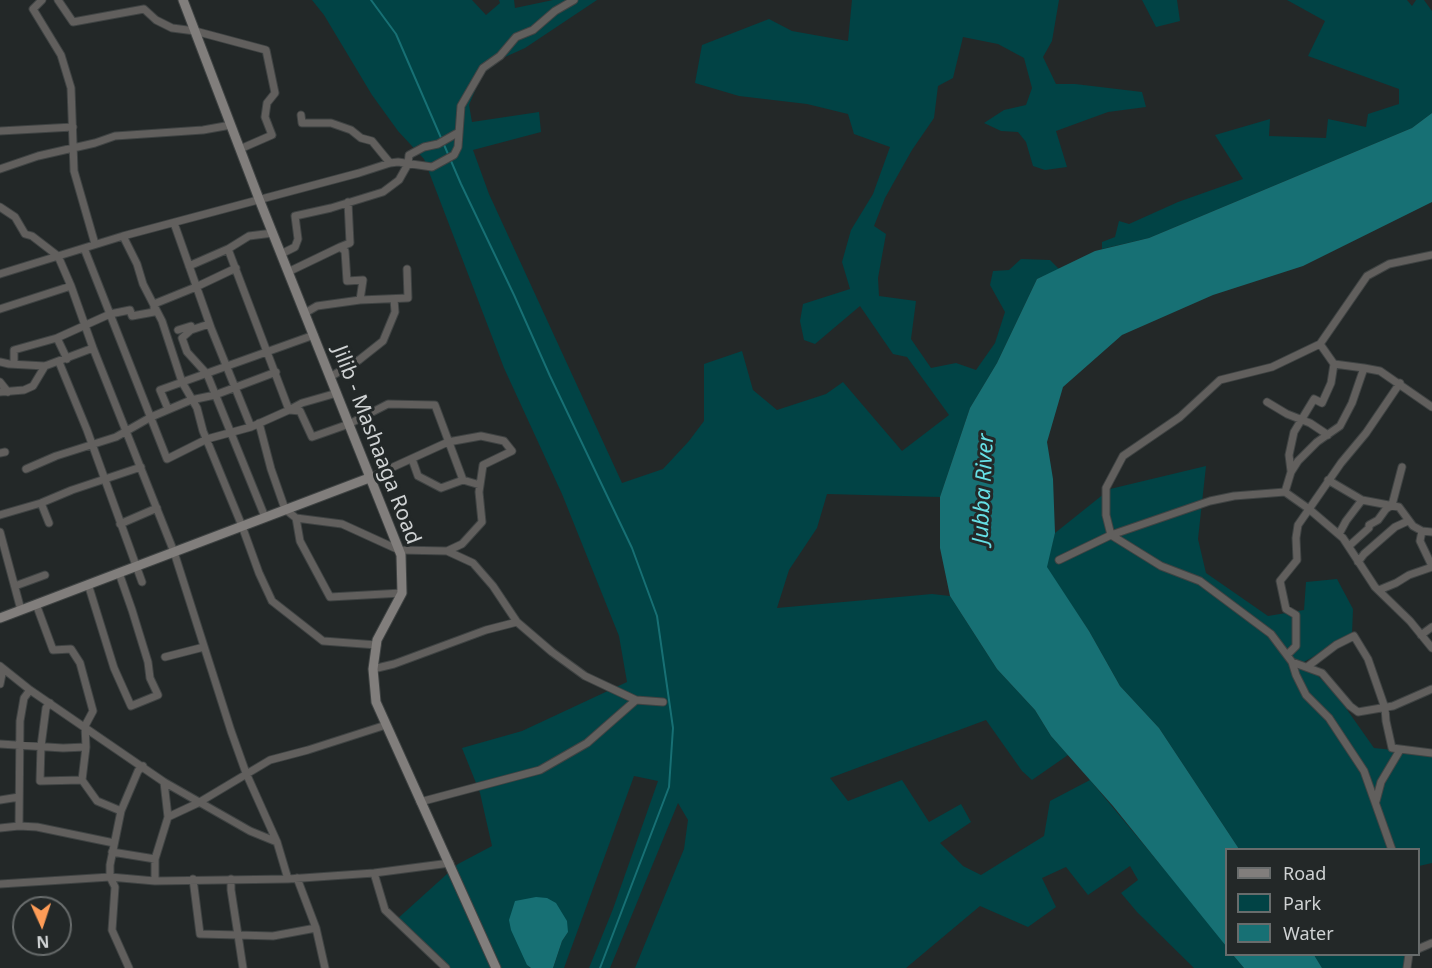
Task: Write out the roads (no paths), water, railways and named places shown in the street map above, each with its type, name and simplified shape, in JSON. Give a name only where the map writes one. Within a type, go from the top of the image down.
[{"type":"main road","name":"Jilib - Mashaaga Road","points":[[183,0],[259,199],[399,550],[402,565],[402,593],[377,645],[373,669],[376,702],[450,863],[495,968]]},
{"type":"main road","points":[[0,618],[91,580],[119,573],[369,478]]},
{"type":"street","points":[[42,0],[33,9],[61,55],[71,88],[74,171],[95,244]]},
{"type":"street","points":[[58,0],[73,22],[144,9],[156,20],[172,28],[195,31],[266,50],[275,93],[267,103],[265,117],[272,135],[240,149]]},
{"type":"street","points":[[0,274],[123,236],[390,163],[432,167],[454,155],[458,147],[461,106],[483,68],[500,56],[516,37],[532,30],[555,11],[574,0]]},
{"type":"street","points":[[301,115],[302,123],[331,123],[372,141],[390,163]]},
{"type":"street","points":[[0,169],[115,136],[203,130],[231,125]]},
{"type":"street","points":[[0,131],[73,127]]},
{"type":"street","points":[[281,254],[295,247],[298,238],[295,216],[368,198],[383,192],[399,180],[408,164],[409,155],[424,147],[438,144],[459,132]]},
{"type":"street","points":[[288,272],[350,243],[348,202]]},
{"type":"street","points":[[0,207],[15,217],[25,234],[32,236],[58,256],[71,286],[93,348],[174,552],[246,773],[277,842],[288,879]]},
{"type":"street","points":[[174,223],[225,367],[251,427]]},
{"type":"street","points":[[189,266],[228,249],[249,236],[273,233]]},
{"type":"street","points":[[123,236],[137,264],[143,284],[154,303],[182,382],[197,408],[259,573],[272,601],[323,641],[377,645]]},
{"type":"street","points":[[340,247],[345,251],[347,281],[363,280],[360,300]]},
{"type":"street","points":[[84,248],[167,459],[207,439],[251,427],[302,403],[337,393]]},
{"type":"street","points":[[228,249],[289,411]]},
{"type":"street","points":[[1392,848],[1364,771],[1329,718],[1306,695],[1290,659],[1271,634],[1200,581],[1161,566],[1112,536],[1106,515],[1106,488],[1123,456],[1180,417],[1220,380],[1272,367],[1320,344],[1367,276],[1389,264],[1432,255]]},
{"type":"street","points":[[154,303],[236,268]]},
{"type":"street","points":[[305,313],[317,306],[360,300],[408,298],[407,269]]},
{"type":"street","points":[[0,309],[71,286]]},
{"type":"street","points":[[330,376],[359,360],[383,341],[395,312],[394,299]]},
{"type":"street","points":[[14,364],[14,350],[57,338],[110,314],[130,310],[132,316],[154,312],[154,303]]},
{"type":"street","points":[[169,342],[182,338],[191,330],[209,324]]},
{"type":"street","points":[[178,330],[191,326],[191,330]]},
{"type":"street","points":[[168,409],[160,390],[314,335]]},
{"type":"street","points":[[57,338],[67,359]]},
{"type":"street","points":[[182,338],[187,352],[207,374],[265,517]]},
{"type":"street","points":[[1291,472],[1289,455],[1294,432],[1314,399],[1322,403],[1331,382],[1334,364],[1320,344]]},
{"type":"street","points":[[0,362],[45,366],[93,348]]},
{"type":"street","points":[[59,362],[87,430],[142,582]]},
{"type":"street","points":[[1334,364],[1380,370],[1400,382],[1432,407]]},
{"type":"street","points":[[0,382],[4,392],[24,390],[33,386],[45,366]]},
{"type":"street","points":[[1285,492],[1291,472],[1307,452],[1340,426],[1352,403],[1364,368]]},
{"type":"street","points":[[26,469],[56,456],[127,432],[151,417],[191,400],[215,395],[276,372]]},
{"type":"street","points":[[1290,659],[1296,646],[1296,615],[1286,609],[1280,580],[1297,561],[1298,525],[1400,382]]},
{"type":"street","points":[[1267,402],[1328,435]]},
{"type":"street","points":[[289,411],[300,411],[312,437],[349,424],[388,404],[435,405],[463,480]]},
{"type":"street","points":[[259,423],[271,469],[285,509],[296,519],[342,524],[399,550],[447,551],[473,563],[493,586],[517,622],[552,652],[585,676],[636,700],[663,702]]},
{"type":"street","points":[[369,478],[448,442],[482,436],[504,441],[512,451],[483,465],[480,485],[482,522],[462,544],[447,551]]},
{"type":"street","points":[[412,459],[418,476],[441,488],[463,480],[480,485]]},
{"type":"street","points":[[0,515],[41,503],[141,467]]},
{"type":"street","points":[[1349,546],[1392,505],[1402,467]]},
{"type":"street","points":[[1329,480],[1362,500],[1399,507],[1408,521],[1422,531],[1432,532]]},
{"type":"street","points":[[1059,560],[1112,536],[1210,501],[1234,496],[1285,492],[1339,534],[1379,590],[1410,621],[1432,648]]},
{"type":"street","points":[[1339,534],[1362,500]]},
{"type":"street","points":[[41,503],[49,523]]},
{"type":"street","points":[[120,524],[157,508]]},
{"type":"street","points":[[296,519],[300,541],[330,597],[402,593]]},
{"type":"street","points":[[1358,562],[1395,527],[1408,521]]},
{"type":"street","points":[[1379,590],[1432,566],[1420,541],[1422,531]]},
{"type":"street","points":[[0,532],[21,610]]},
{"type":"street","points":[[91,580],[114,668],[130,706],[158,695],[150,678],[148,662],[119,573]]},
{"type":"street","points":[[15,586],[45,575]]},
{"type":"street","points":[[36,604],[53,650],[71,649],[80,663],[93,711],[85,726],[86,747],[82,780],[97,801],[121,811]]},
{"type":"street","points":[[373,669],[394,664],[486,630],[517,622]]},
{"type":"street","points":[[1421,635],[1432,627]]},
{"type":"street","points":[[1307,667],[1336,645],[1354,636],[1368,659],[1385,708],[1392,748],[1432,753]]},
{"type":"street","points":[[165,657],[204,647]]},
{"type":"street","points":[[1290,659],[1322,674],[1358,712],[1385,708],[1432,689]]},
{"type":"street","points":[[1,668],[164,782],[250,831],[277,842]]},
{"type":"street","points":[[0,684],[1,668]]},
{"type":"street","points":[[19,826],[20,721],[24,698],[30,690]]},
{"type":"street","points":[[420,802],[540,770],[587,743],[636,700]]},
{"type":"street","points":[[50,703],[46,708],[41,746],[40,781],[82,780]]},
{"type":"street","points":[[168,817],[198,803],[270,760],[386,725]]},
{"type":"street","points":[[0,744],[63,748],[86,747]]},
{"type":"street","points":[[1376,803],[1381,782],[1400,750]]},
{"type":"street","points":[[129,968],[112,930],[115,887],[110,877],[112,852],[121,811],[138,771],[143,766]]},
{"type":"street","points":[[155,881],[155,859],[168,817],[164,782]]},
{"type":"street","points":[[0,800],[19,797]]},
{"type":"street","points":[[0,828],[19,826],[78,834],[114,843]]},
{"type":"street","points":[[112,852],[155,859]]},
{"type":"street","points":[[0,884],[110,877],[155,881],[288,879],[374,873],[450,863]]},
{"type":"street","points":[[374,873],[385,910],[446,968]]},
{"type":"street","points":[[297,878],[316,928],[325,968]]},
{"type":"street","points":[[193,879],[200,934],[273,936],[316,928]]},
{"type":"street","points":[[231,879],[243,968]]},
{"type":"water","name":"Jubba River","points":[[1432,113],[1432,202],[1303,266],[1213,295],[1122,335],[1063,387],[1047,442],[1053,479],[1055,533],[1047,567],[1089,631],[1120,686],[1159,728],[1238,848],[1225,848],[1225,945],[1113,806],[1051,736],[1035,710],[997,669],[950,596],[940,548],[940,497],[970,408],[997,363],[1037,279],[1095,251],[1149,238],[1412,128]]},
{"type":"water","points":[[536,897],[547,898],[556,903],[567,921],[568,932],[562,941],[553,968],[531,968],[527,965],[511,930],[509,920],[515,901]]},
{"type":"water","points":[[1234,956],[1315,956],[1322,968],[1244,968]]},
{"type":"waterway","points":[[371,0],[396,34],[461,184],[632,548],[657,616],[673,728],[669,787],[600,968]]}]
